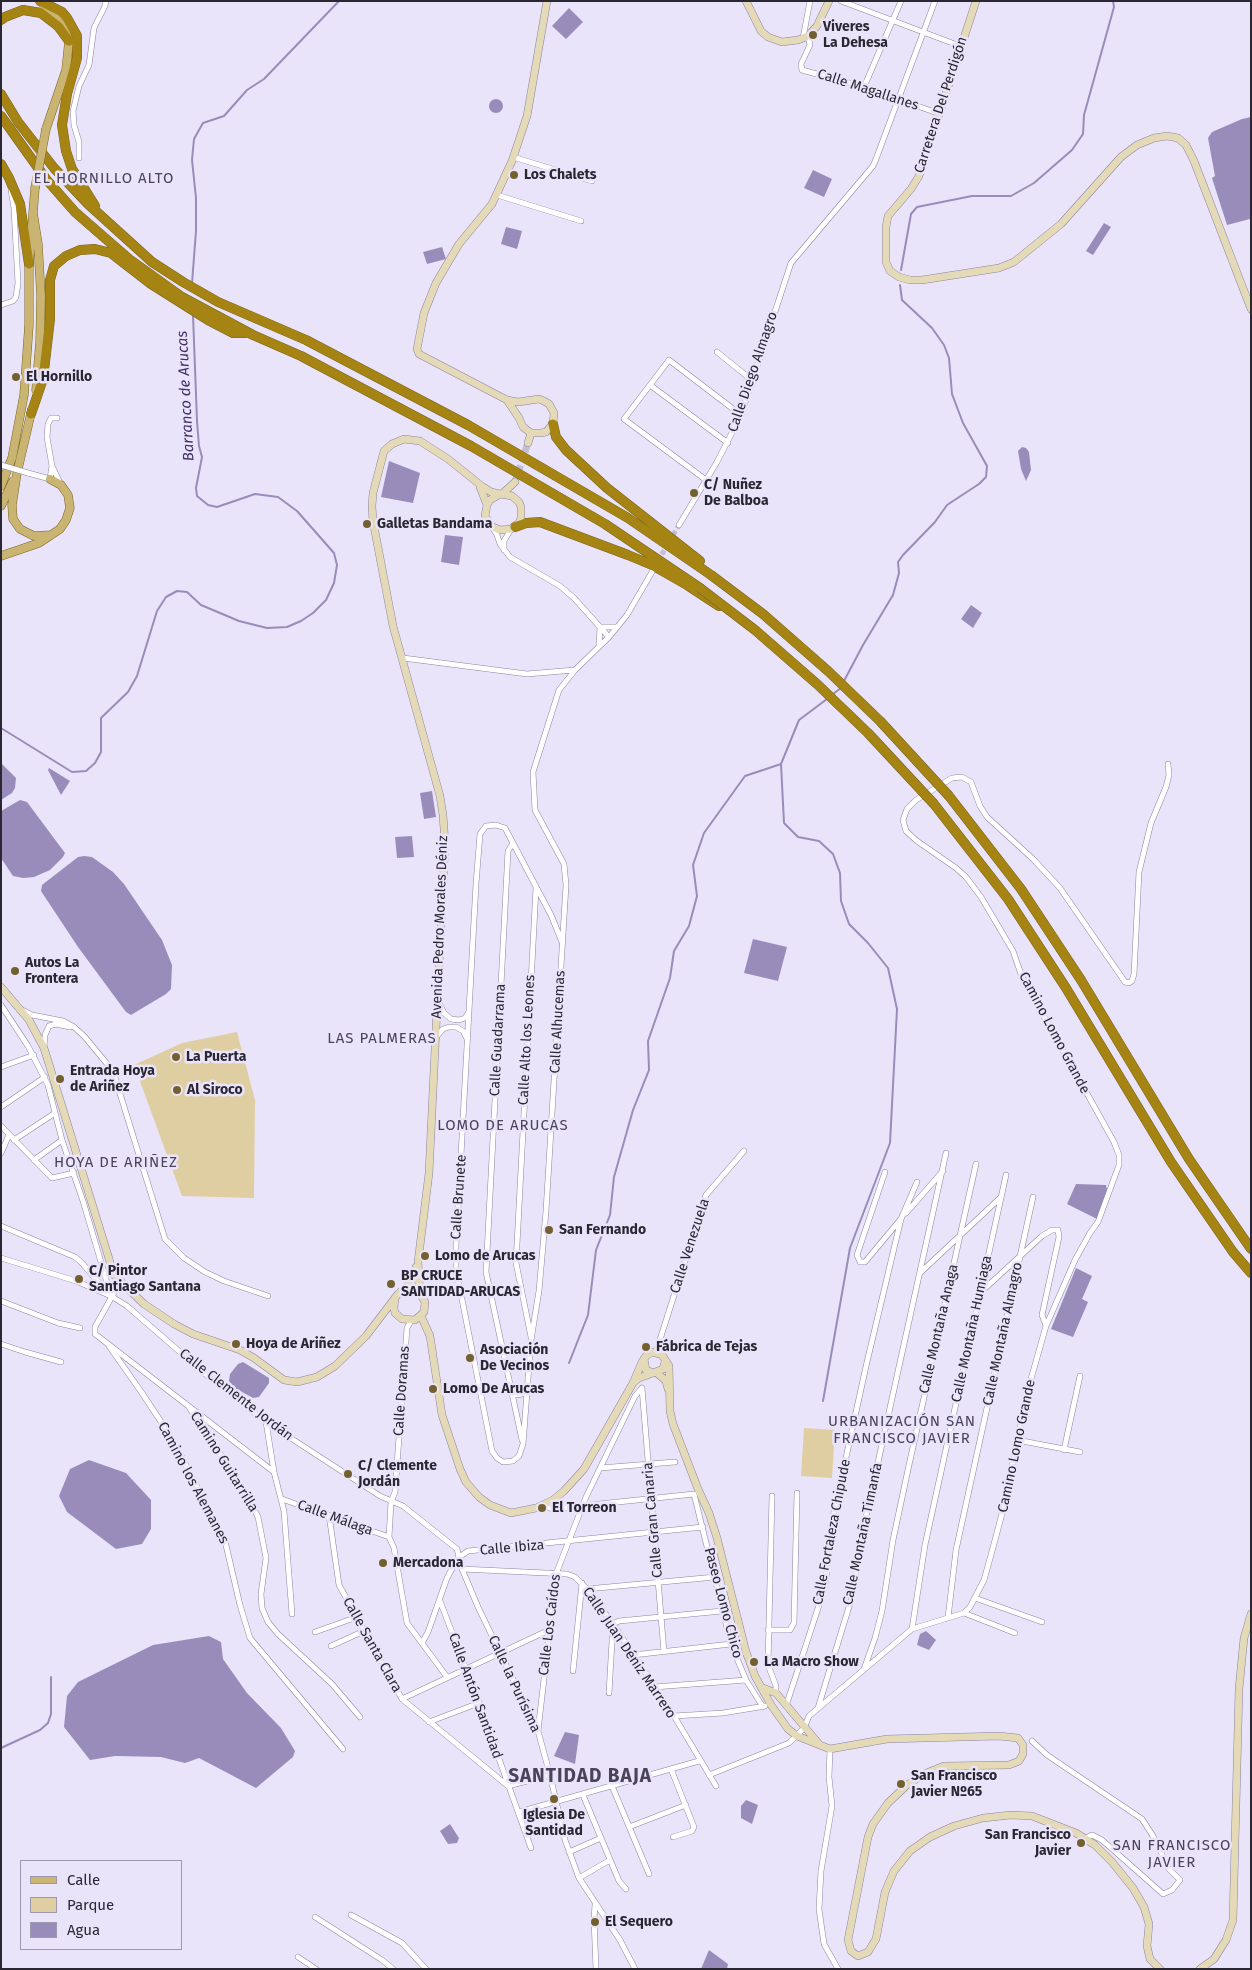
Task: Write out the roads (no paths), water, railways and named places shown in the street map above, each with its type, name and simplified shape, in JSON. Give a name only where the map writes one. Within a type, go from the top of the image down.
[{"type":"highway","points":[[39,1],[62,12],[77,36],[77,58],[63,112],[66,152],[72,169],[104,219]]},
{"type":"highway","points":[[1,20],[23,10],[41,13],[58,26],[69,41]]},
{"type":"highway","points":[[1,94],[18,122],[54,168],[104,219],[152,262],[218,302],[306,340],[391,383],[526,457],[628,518],[712,573]]},
{"type":"highway","points":[[1,116],[46,179],[75,212],[128,262]]},
{"type":"highway","points":[[1,164],[9,178],[22,214],[29,264]]},
{"type":"highway","points":[[31,414],[43,379],[50,319],[50,280],[54,266],[66,256],[80,250],[95,249],[111,253],[182,297],[252,334],[301,356],[471,446],[605,524],[732,612],[796,666],[862,727],[934,804],[1008,899],[1066,988],[1171,1162],[1233,1252],[1251,1273]]},
{"type":"highway","points":[[553,424],[556,437],[566,450],[607,488],[764,614],[828,670],[880,721],[950,796],[1021,889],[1080,980],[1189,1158],[1250,1247]]},
{"type":"highway","points":[[513,528],[526,522],[540,522],[652,565],[701,592]]},
{"type":"main road","points":[[1,486],[12,458],[24,395],[29,325],[29,264],[35,188],[46,129],[66,70],[69,41],[63,24],[39,1]]},
{"type":"main road","points":[[507,400],[520,418],[523,427],[531,433],[541,434],[546,432],[553,424],[554,413],[549,404],[539,399],[528,402],[507,400],[419,354],[417,349],[424,313],[436,282],[459,244],[496,196],[513,157],[527,116],[547,1]]},
{"type":"main road","points":[[746,1],[761,30],[768,37],[782,42],[806,37],[817,26],[829,1]]},
{"type":"main road","name":"Carretera Del Perdigón","points":[[976,1],[919,176],[911,189],[888,216],[886,227],[886,262],[890,271],[899,277],[910,280],[922,280],[999,268],[1014,262],[1061,224],[1121,157],[1138,145],[1154,138],[1167,136],[1178,138],[1186,145],[1194,161],[1251,309]]},
{"type":"main road","points":[[33,213],[38,244],[41,296],[38,378],[17,473],[12,505],[13,519],[20,529],[34,536],[52,535]]},
{"type":"main road","points":[[520,418],[521,409],[528,402]]},
{"type":"main road","points":[[528,443],[531,433]]},
{"type":"main road","name":"Avenida Pedro Morales Déniz","points":[[418,1262],[429,1173],[445,843],[443,815],[393,626],[373,521],[372,506],[384,451],[392,444],[404,438],[420,441],[448,459],[478,484]]},
{"type":"main road","points":[[1,506],[17,473]]},
{"type":"main road","points":[[1,556],[39,544],[60,529],[66,520],[70,508],[68,495],[61,485],[50,479]]},
{"type":"main road","points":[[478,484],[484,494],[487,505],[486,516],[491,526],[500,530],[513,528],[519,523],[522,513],[516,498],[515,482],[501,494],[490,500],[487,505]]},
{"type":"main road","points":[[478,484],[491,492],[516,498]]},
{"type":"main road","points":[[1,987],[33,1026],[44,1048],[109,1264],[120,1282],[144,1304],[180,1327],[240,1350],[284,1380],[297,1382],[317,1378],[334,1366],[366,1336],[397,1296],[412,1282],[418,1262]]},
{"type":"main road","points":[[416,1319],[425,1307],[420,1294],[418,1262]]},
{"type":"main road","points":[[400,1318],[394,1308],[397,1296],[409,1290],[420,1294]]},
{"type":"main road","points":[[377,1322],[389,1316],[416,1319],[427,1328],[442,1415],[453,1451],[466,1482],[479,1497],[503,1511],[519,1512],[544,1504],[564,1491],[584,1469],[649,1353],[656,1352],[662,1355],[669,1366],[671,1382],[669,1391]]},
{"type":"main road","points":[[644,1359],[644,1366],[666,1381],[673,1424],[698,1489],[710,1513],[746,1652],[755,1676],[771,1705],[788,1729],[797,1736],[830,1749],[887,1739],[999,1736],[1018,1738],[1023,1746],[1023,1754],[1019,1762],[1009,1765],[944,1766],[924,1774],[907,1785],[888,1803],[873,1824],[868,1837],[848,1940],[851,1951],[858,1956],[868,1952],[876,1939],[885,1892],[894,1871],[910,1851],[930,1837],[954,1826],[983,1818],[1011,1815],[1032,1816],[1076,1833],[1095,1845],[1112,1862],[1132,1888],[1144,1908],[1148,1924],[1147,1946],[1150,1959],[1160,1969]]},
{"type":"main road","points":[[633,1383],[639,1378],[663,1369],[665,1362]]},
{"type":"main road","points":[[1200,1969],[1214,1959],[1226,1940],[1233,1920],[1239,1689],[1244,1638],[1251,1614]]},
{"type":"main road","points":[[763,1688],[776,1693],[821,1746]]},
{"type":"street","points":[[79,158],[80,142],[74,125],[73,111],[79,86],[89,65],[94,28],[106,1]]},
{"type":"street","points":[[806,37],[810,1]]},
{"type":"street","points":[[841,1],[960,46]]},
{"type":"street","points":[[864,87],[901,1]]},
{"type":"street","name":"Calle Diego Almagro","points":[[679,525],[728,443],[741,415],[790,263],[873,166],[935,1]]},
{"type":"street","name":"Calle Magallanes","points":[[806,37],[810,45],[801,64],[802,70],[864,87],[940,114]]},
{"type":"street","points":[[513,157],[592,181]]},
{"type":"street","points":[[1,305],[12,301],[16,297],[18,283],[14,208],[9,178]]},
{"type":"street","points":[[496,196],[581,222]]},
{"type":"street","points":[[717,352],[753,381]]},
{"type":"street","points":[[706,480],[624,419],[669,360],[741,415]]},
{"type":"street","points":[[650,385],[728,443]]},
{"type":"street","points":[[57,418],[51,418],[48,424],[47,437],[52,466],[61,485]]},
{"type":"street","points":[[1,465],[50,479],[52,466]]},
{"type":"street","points":[[491,526],[504,550],[517,562],[560,586],[574,598],[609,638]]},
{"type":"street","points":[[504,550],[506,534],[513,528]]},
{"type":"street","name":"Calle Alhucemas","points":[[513,1461],[519,1456],[523,1444],[531,1340],[539,1291],[546,1211],[566,885],[564,864],[535,810],[533,772],[559,690],[575,670],[609,638],[627,615],[652,572]]},
{"type":"street","points":[[600,627],[617,627]]},
{"type":"street","points":[[599,646],[600,627]]},
{"type":"street","points":[[403,658],[527,674],[575,670]]},
{"type":"street","name":"Camino Lomo Grande","points":[[964,1613],[970,1607],[984,1580],[992,1555],[1027,1393],[1046,1326],[1075,1260],[1098,1222],[1119,1165],[1119,1156],[1114,1142],[1022,977],[1012,951],[981,897],[956,868],[917,841],[906,830],[903,820],[907,809],[916,800],[952,778],[962,777],[971,782],[980,806],[987,817],[1060,888],[1124,982],[1129,983],[1132,982],[1134,974],[1139,872],[1151,823],[1166,787],[1169,775],[1168,764]]},
{"type":"street","name":"Calle Brunete","points":[[513,843],[505,828],[496,825],[486,826],[480,834],[456,1245],[456,1269],[492,1451],[496,1458],[503,1462],[513,1461]]},
{"type":"street","points":[[513,843],[551,915],[562,942]]},
{"type":"street","name":"Calle Guadarrama","points":[[513,843],[508,851],[486,1272],[510,1391],[523,1444]]},
{"type":"street","name":"Calle Alto los Leones","points":[[531,1340],[516,1263],[536,887]]},
{"type":"street","points":[[438,1000],[444,1013],[451,1019],[459,1020],[465,1018],[469,1012]]},
{"type":"street","points":[[3,1009],[34,1055],[45,1077],[62,1140],[74,1173],[111,1296]]},
{"type":"street","points":[[20,1010],[32,1015],[63,1021],[74,1027],[114,1071],[166,1239],[184,1258],[205,1272],[224,1282],[268,1296]]},
{"type":"street","points":[[44,1048],[44,1035],[49,1026],[56,1024],[74,1027]]},
{"type":"street","points":[[436,1037],[443,1029],[456,1027],[463,1030],[468,1039]]},
{"type":"street","points":[[1,1067],[34,1055]]},
{"type":"street","points":[[1,1107],[45,1077]]},
{"type":"street","points":[[14,1140],[55,1113]]},
{"type":"street","points":[[1,1126],[52,1178],[74,1173]]},
{"type":"street","points":[[1,1153],[9,1135]]},
{"type":"street","points":[[34,1160],[62,1140]]},
{"type":"street","name":"Calle Venezuela","points":[[656,1352],[706,1194],[744,1151]]},
{"type":"street","name":"Calle Montaña Timanfa","points":[[818,1709],[852,1597],[862,1535],[946,1153]]},
{"type":"street","name":"Calle Montaña Anaga","points":[[864,1670],[882,1611],[893,1540],[976,1164]]},
{"type":"street","points":[[884,1172],[857,1255],[860,1262],[865,1262],[943,1170]]},
{"type":"street","name":"Calle Montaña Humiaga","points":[[912,1629],[925,1545],[1006,1175]]},
{"type":"street","name":"Calle Fortaleza Chipude","points":[[786,1706],[809,1640],[826,1580],[830,1530],[901,1219],[917,1182]]},
{"type":"street","points":[[920,1273],[1001,1197]]},
{"type":"street","name":"Calle Montaña Almagro","points":[[948,1618],[956,1550],[1033,1197]]},
{"type":"street","points":[[1,1226],[74,1257],[81,1262],[111,1296]]},
{"type":"street","points":[[980,1294],[1042,1236],[1052,1230],[1058,1230],[1059,1237],[1042,1314],[1046,1326]]},
{"type":"street","name":"Calle Clemente Jordán","points":[[1,1258],[76,1281],[111,1296],[127,1306],[210,1378],[266,1422],[391,1502]]},
{"type":"street","points":[[120,1282],[95,1328],[95,1334],[274,1472]]},
{"type":"street","points":[[127,1306],[134,1296]]},
{"type":"street","points":[[1,1301],[58,1323],[80,1328]]},
{"type":"street","points":[[137,1314],[144,1304]]},
{"type":"street","points":[[400,1318],[407,1328],[416,1319]]},
{"type":"street","name":"Calle Doramas","points":[[407,1328],[395,1492],[391,1502],[389,1537],[394,1548],[407,1623],[447,1677]]},
{"type":"street","points":[[1,1344],[61,1362]]},
{"type":"street","name":"Camino los Alemanes","points":[[109,1346],[173,1440],[225,1541],[242,1613],[250,1638],[343,1749]]},
{"type":"street","points":[[1064,1450],[1080,1376]]},
{"type":"street","name":"Calle Gran Canaria","points":[[642,1388],[664,1652]]},
{"type":"street","name":"Calle Los Caídos","points":[[538,1731],[556,1574],[568,1541],[600,1468],[635,1396],[642,1388]]},
{"type":"street","points":[[510,1391],[517,1395],[528,1390]]},
{"type":"street","name":"Camino Guitarrilla","points":[[189,1407],[242,1487],[258,1517],[266,1558],[261,1594],[262,1608],[268,1622],[278,1634],[332,1684],[360,1717]]},
{"type":"street","points":[[266,1422],[274,1472],[284,1511],[292,1614]]},
{"type":"street","points":[[1017,1440],[1080,1452]]},
{"type":"street","points":[[600,1468],[675,1462]]},
{"type":"street","points":[[768,1630],[790,1630],[794,1623],[797,1493]]},
{"type":"street","name":"Paseo Lomo Chico","points":[[651,1498],[694,1494],[731,1644],[746,1680],[763,1706]]},
{"type":"street","points":[[772,1496],[768,1665],[776,1686],[776,1693]]},
{"type":"street","points":[[544,1504],[552,1509],[651,1498]]},
{"type":"street","name":"Calle Málaga","points":[[282,1499],[389,1537]]},
{"type":"street","points":[[391,1502],[403,1506],[457,1549],[462,1569]]},
{"type":"street","name":"Calle Santa Clara","points":[[329,1515],[339,1585],[402,1699],[508,1786]]},
{"type":"street","name":"Calle Ibiza","points":[[458,1558],[468,1552],[703,1528]]},
{"type":"street","points":[[422,1643],[428,1632],[447,1578],[458,1558]]},
{"type":"street","name":"Calle Juan Déniz Marrero","points":[[462,1569],[567,1574],[582,1583],[613,1624],[674,1716],[699,1761],[716,1786]]},
{"type":"street","name":"Calle la Purísima","points":[[462,1569],[538,1731],[569,1852],[578,1878],[620,1940],[635,1969]]},
{"type":"street","points":[[587,1589],[715,1577]]},
{"type":"street","points":[[573,1671],[582,1583]]},
{"type":"street","points":[[975,1598],[1042,1622]]},
{"type":"street","name":"Calle Antón Santidad","points":[[440,1600],[531,1848]]},
{"type":"street","points":[[609,1693],[613,1624],[619,1621],[722,1611]]},
{"type":"street","points":[[709,1775],[789,1743],[804,1728],[810,1716],[912,1629],[964,1613],[1015,1633]]},
{"type":"street","points":[[315,1632],[356,1617]]},
{"type":"street","points":[[402,1699],[549,1630]]},
{"type":"street","points":[[331,1646],[364,1631]]},
{"type":"street","points":[[633,1655],[731,1644]]},
{"type":"street","points":[[654,1687],[746,1680]]},
{"type":"street","points":[[429,1722],[479,1703]]},
{"type":"street","points":[[674,1716],[723,1713],[771,1705]]},
{"type":"street","points":[[1032,1741],[1046,1755],[1142,1819],[1162,1854],[1164,1864],[1180,1880],[1172,1890],[1163,1894],[1102,1840],[1092,1835],[1084,1838]]},
{"type":"street","points":[[830,1749],[829,1777],[832,1806],[821,1871],[819,1909],[824,1944],[838,1969]]},
{"type":"street","points":[[519,1812],[699,1761]]},
{"type":"street","points":[[671,1769],[694,1827],[692,1831],[673,1837]]},
{"type":"street","points":[[508,1786],[550,1775]]},
{"type":"street","points":[[612,1786],[649,1874]]},
{"type":"street","points":[[583,1795],[619,1881],[626,1889]]},
{"type":"street","points":[[630,1827],[686,1806]]},
{"type":"street","points":[[569,1852],[601,1838]]},
{"type":"street","points":[[578,1878],[610,1860]]},
{"type":"street","points":[[595,1904],[596,1969]]},
{"type":"street","points":[[351,1915],[402,1943],[426,1969]]},
{"type":"street","points":[[315,1918],[382,1960],[393,1969]]},
{"type":"street","points":[[298,1957],[316,1969]]},
{"type":"water","points":[[569,8],[583,22],[566,39],[552,26]]},
{"type":"water","points":[[493,99],[499,99],[503,106],[499,113],[493,113],[489,109],[489,103]]},
{"type":"water","points":[[1251,117],[1250,219],[1227,225],[1212,178],[1215,176],[1208,138],[1212,132]]},
{"type":"water","points":[[813,170],[832,179],[824,197],[804,188]]},
{"type":"water","points":[[1104,223],[1111,227],[1093,255],[1086,251]]},
{"type":"water","points":[[506,227],[522,231],[517,249],[501,244]]},
{"type":"water","points":[[442,247],[446,259],[427,264],[423,252]]},
{"type":"water","points":[[1022,447],[1026,448],[1029,452],[1031,470],[1026,481],[1021,469],[1018,451]]},
{"type":"water","points":[[389,461],[420,473],[413,503],[381,497]]},
{"type":"water","points":[[445,535],[463,537],[459,565],[441,562]]},
{"type":"water","points":[[971,605],[982,613],[973,628],[961,619]]},
{"type":"water","points":[[1,763],[16,778],[15,788],[12,793],[1,800]]},
{"type":"water","points":[[49,768],[70,781],[61,795],[48,770]]},
{"type":"water","points":[[432,791],[436,817],[424,819],[420,793]]},
{"type":"water","points":[[20,800],[27,802],[65,853],[50,870],[34,877],[23,878],[13,876],[1,858],[1,811]]},
{"type":"water","points":[[412,836],[414,857],[397,858],[395,837]]},
{"type":"water","points":[[78,857],[92,857],[113,872],[124,884],[162,940],[172,965],[171,989],[131,1015],[126,1012],[78,947],[41,891],[42,885]]},
{"type":"water","points":[[753,939],[787,947],[778,981],[744,973]]},
{"type":"water","points":[[1076,1184],[1106,1185],[1107,1190],[1097,1219],[1067,1204]]},
{"type":"water","points":[[1076,1268],[1092,1276],[1082,1299],[1088,1302],[1073,1337],[1051,1329]]},
{"type":"water","points":[[243,1362],[269,1378],[269,1383],[259,1397],[253,1398],[233,1387],[229,1381],[230,1374],[238,1364]]},
{"type":"water","points":[[89,1460],[126,1473],[151,1500],[151,1529],[142,1544],[116,1549],[67,1512],[59,1496],[70,1469]]},
{"type":"water","points":[[926,1631],[936,1640],[929,1650],[917,1645],[920,1634]]},
{"type":"water","points":[[209,1636],[221,1642],[223,1659],[247,1693],[281,1728],[295,1751],[293,1757],[256,1788],[199,1758],[185,1763],[161,1757],[115,1756],[90,1760],[64,1727],[67,1696],[78,1682],[153,1645]]},
{"type":"water","points":[[565,1732],[579,1735],[575,1764],[554,1756]]},
{"type":"water","points":[[746,1800],[758,1805],[752,1824],[741,1818],[741,1806]]},
{"type":"water","points":[[450,1824],[459,1838],[457,1843],[448,1844],[440,1831]]},
{"type":"water","points":[[709,1950],[728,1964],[727,1969],[701,1969]]},
{"type":"waterway","name":"Barranco de Arucas","points":[[192,283],[196,231],[196,198],[192,160],[194,139],[203,123],[224,116],[247,90],[264,79],[339,1]]},
{"type":"waterway","points":[[901,270],[911,214],[917,207],[972,196],[1011,196],[1034,183],[1072,150],[1083,134],[1084,115],[1114,7],[1113,1]]},
{"type":"waterway","points":[[844,681],[893,595],[899,573],[898,562],[935,522],[947,505],[979,484],[986,477],[987,466],[963,423],[952,394],[949,358],[944,345],[932,328],[902,300],[900,285]]},
{"type":"waterway","name":"Barranco de Arucas","points":[[1,728],[72,772],[86,771],[95,763],[101,752],[101,718],[128,692],[137,676],[157,611],[166,597],[177,591],[187,592],[201,605],[239,621],[267,628],[287,627],[313,613],[326,600],[334,583],[337,565],[334,553],[297,511],[278,497],[255,494],[217,507],[208,505],[197,496],[196,488],[202,457],[197,421],[193,315]]},
{"type":"waterway","points":[[833,694],[841,688]]},
{"type":"waterway","points":[[823,1401],[850,1248],[890,1143],[897,1009],[888,968],[868,943],[849,924],[841,901],[840,873],[833,854],[819,841],[798,837],[784,823],[781,764],[799,720],[827,699]]},
{"type":"waterway","points":[[569,1363],[588,1315],[596,1250],[610,1215],[614,1177],[633,1110],[649,1070],[648,1041],[670,978],[674,951],[689,926],[697,896],[693,865],[704,833],[745,776],[781,764]]},
{"type":"waterway","points":[[1,1748],[40,1730],[48,1723],[51,1714],[51,1677]]},
{"type":"tunnel","points":[[515,482],[528,443]]},
{"type":"tunnel","points":[[658,561],[679,525]]},
{"type":"place","name":"Viveres La Dehesa","points":[[813,35]]},
{"type":"place","name":"Los Chalets","points":[[514,175]]},
{"type":"place","name":"El Hornillo","points":[[16,377]]},
{"type":"place","name":"C/ Nuñez De Balboa","points":[[694,493]]},
{"type":"place","name":"Galletas Bandama","points":[[367,524]]},
{"type":"place","name":"Autos La Frontera","points":[[15,971]]},
{"type":"place","name":"La Puerta","points":[[176,1057]]},
{"type":"place","name":"Entrada Hoya de Ariñez","points":[[60,1079]]},
{"type":"place","name":"Al Siroco","points":[[177,1090]]},
{"type":"place","name":"San Fernando","points":[[549,1230]]},
{"type":"place","name":"Lomo de Arucas","points":[[425,1256]]},
{"type":"place","name":"C/ Pintor Santiago Santana","points":[[79,1279]]},
{"type":"place","name":"BP CRUCE SANTIDAD-ARUCAS","points":[[391,1284]]},
{"type":"place","name":"Hoya de Ariñez","points":[[236,1344]]},
{"type":"place","name":"Fábrica de Tejas","points":[[646,1347]]},
{"type":"place","name":"Asociación De Vecinos","points":[[470,1358]]},
{"type":"place","name":"Lomo De Arucas","points":[[433,1389]]},
{"type":"place","name":"C/ Clemente Jordán","points":[[348,1474]]},
{"type":"place","name":"El Torreon","points":[[542,1508]]},
{"type":"place","name":"Mercadona","points":[[383,1563]]},
{"type":"place","name":"La Macro Show","points":[[754,1662]]},
{"type":"place","name":"San Francisco Javier Nº65","points":[[901,1784]]},
{"type":"place","name":"Iglesia De Santidad","points":[[554,1799]]},
{"type":"place","name":"San Francisco Javier","points":[[1081,1843]]},
{"type":"place","name":"El Sequero","points":[[595,1922]]},
{"type":"district","name":"EL HORNILLO ALTO","points":[[104,179]]},
{"type":"district","name":"LAS PALMERAS","points":[[382,1039]]},
{"type":"district","name":"LOMO DE ARUCAS","points":[[503,1126]]},
{"type":"district","name":"HOYA DE ARIÑEZ","points":[[116,1163]]},
{"type":"district","name":"URBANIZACIÓN SAN FRANCISCO JAVIER","points":[[902,1430]]},
{"type":"district","name":"SANTIDAD BAJA","points":[[580,1777]]},
{"type":"district","name":"SAN FRANCISCO JAVIER","points":[[1172,1854]]}]
